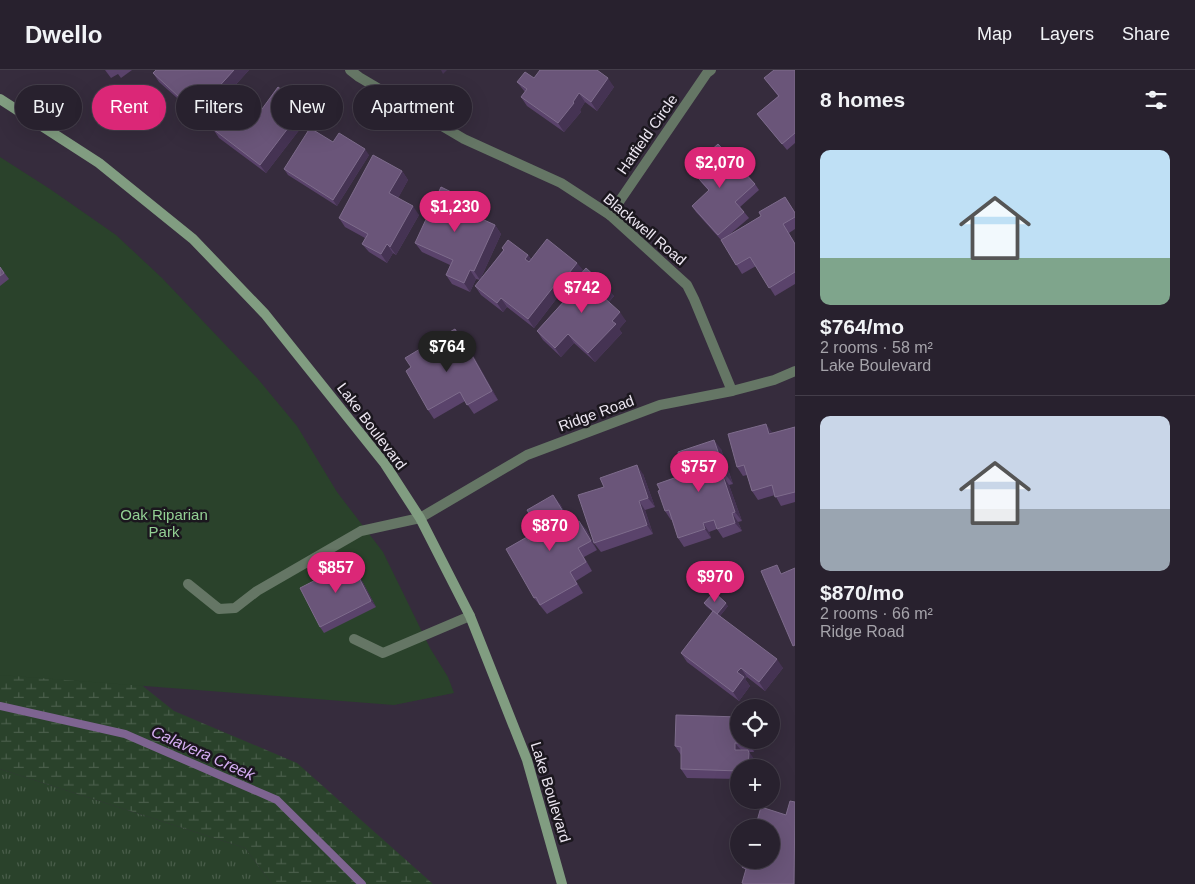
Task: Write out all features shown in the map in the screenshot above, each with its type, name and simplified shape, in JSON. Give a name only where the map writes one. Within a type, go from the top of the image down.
[{"type":"main road","name":"Lake Boulevard","points":[[0,99],[99,163],[193,239],[265,314],[381,458],[420,518],[470,616],[527,760],[562,884]]},
{"type":"street","name":"Blackwell Road","points":[[350,70],[464,139],[561,183],[610,215],[687,285],[732,391]]},
{"type":"street","name":"Hatfield Circle","points":[[610,215],[711,70]]},
{"type":"street","name":"Ridge Road","points":[[188,584],[219,610],[235,608],[257,591],[361,531],[420,518],[527,455],[660,405],[732,391],[774,380],[795,370]]},
{"type":"street","points":[[354,639],[383,653],[470,616]]},
{"type":"green space","name":"Oak Riparian Park","points":[[0,157],[116,235],[162,278],[258,379],[297,426],[337,492],[383,552],[430,648],[448,677],[454,693],[394,705],[0,675]]},
{"type":"green space","points":[[0,585],[38,602],[174,711],[297,763],[433,884],[272,884],[245,848],[0,769]]},
{"type":"green space","points":[[0,769],[245,848],[272,884],[0,884]]},
{"type":"building","points":[[156,70],[234,70],[220,85],[176,85],[176,94],[153,73]]},
{"type":"building","points":[[540,70],[597,70],[608,78],[591,102],[579,93],[574,103],[558,123],[521,97],[527,89],[517,82],[525,72],[534,78]]},
{"type":"building","points":[[774,70],[795,70],[795,133],[782,144],[757,114],[779,96],[764,78]]},
{"type":"building","points":[[271,97],[271,130],[287,130],[260,165],[214,130],[261,130],[262,109]]},
{"type":"building","points":[[309,130],[313,130],[333,142],[339,133],[365,149],[333,200],[284,169]]},
{"type":"building","points":[[718,144],[755,184],[735,202],[744,212],[718,235],[692,206],[709,190],[690,169]]},
{"type":"building","points":[[373,155],[402,171],[389,193],[413,206],[390,247],[387,244],[381,254],[362,244],[368,234],[339,218]]},
{"type":"building","points":[[441,187],[476,204],[471,214],[495,225],[474,271],[470,270],[464,283],[446,275],[453,260],[415,243]]},
{"type":"building","points":[[785,197],[795,213],[795,217],[783,224],[795,244],[795,272],[769,288],[750,257],[736,265],[721,240],[761,216],[759,212]]},
{"type":"building","points":[[547,239],[577,263],[557,288],[554,286],[528,319],[501,298],[497,303],[475,286],[504,250],[502,248],[508,240],[528,255],[525,259],[529,262]]},
{"type":"building","points":[[0,267],[4,273],[0,276]]},
{"type":"building","points":[[586,268],[608,288],[601,295],[620,312],[612,321],[616,324],[588,353],[568,334],[555,348],[537,331],[566,299],[562,295]]},
{"type":"building","points":[[455,329],[492,391],[467,405],[460,392],[428,410],[406,371],[411,367],[405,358],[420,349],[426,359],[434,354],[438,354],[432,342]]},
{"type":"building","points":[[766,424],[769,434],[795,427],[795,492],[775,497],[772,485],[752,491],[744,465],[737,467],[728,434]]},
{"type":"building","points":[[714,440],[726,475],[723,476],[735,512],[732,513],[735,523],[717,529],[714,520],[703,523],[705,529],[678,538],[669,510],[665,511],[657,484],[680,476],[682,482],[686,480],[686,478],[692,475],[685,455],[679,457],[678,452]]},
{"type":"building","points":[[637,465],[648,498],[639,501],[647,525],[594,543],[578,495],[604,487],[600,478]]},
{"type":"building","points":[[553,495],[570,523],[566,526],[567,528],[579,521],[591,541],[578,548],[586,562],[570,572],[577,584],[540,605],[506,549],[527,537],[529,541],[534,538],[530,532],[537,527],[527,510]]},
{"type":"building","points":[[351,562],[371,601],[320,627],[300,588]]},
{"type":"building","points":[[777,565],[781,574],[795,568],[795,645],[793,646],[761,571]]},
{"type":"building","points":[[714,592],[726,603],[717,614],[704,603]]},
{"type":"building","points":[[713,611],[777,659],[759,682],[741,668],[737,672],[744,677],[733,692],[681,653]]},
{"type":"building","points":[[676,715],[730,717],[730,749],[748,750],[749,759],[730,759],[730,771],[681,769],[681,747],[675,746]]},
{"type":"building","points":[[790,801],[795,802],[794,884],[742,883],[746,869],[780,869],[780,819],[758,819],[760,809],[767,809],[786,815]]},
{"type":"waterway","name":"Calavera Creek","points":[[0,706],[125,734],[277,800],[362,884]]}]
